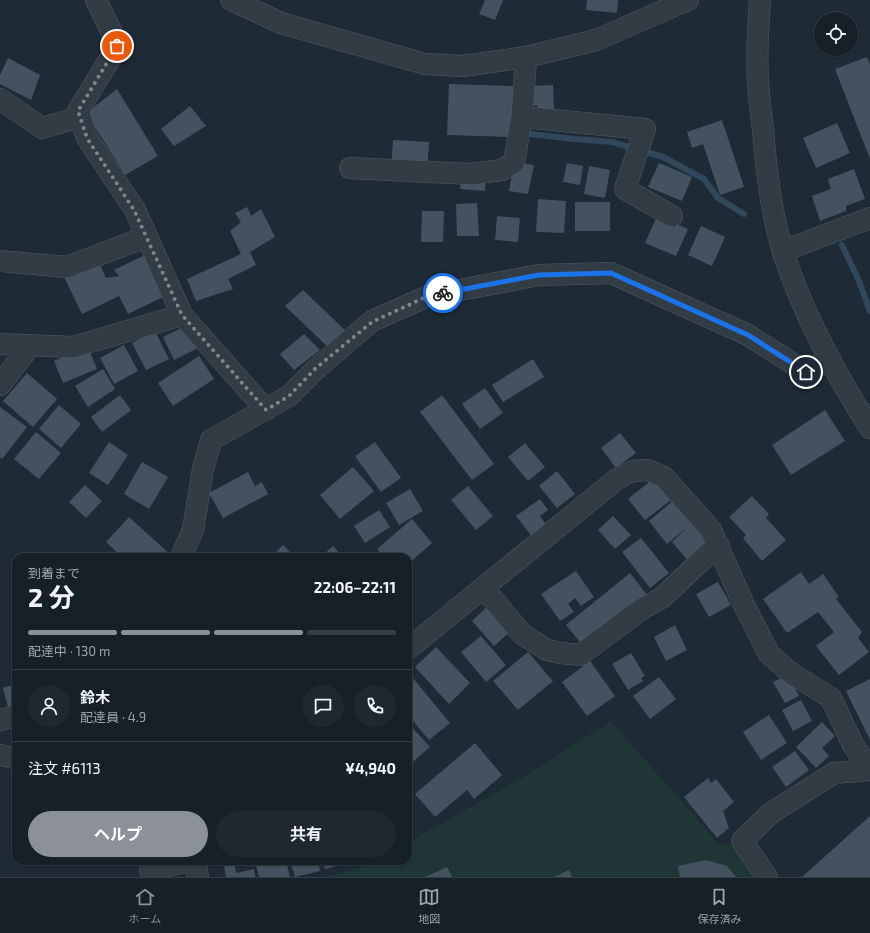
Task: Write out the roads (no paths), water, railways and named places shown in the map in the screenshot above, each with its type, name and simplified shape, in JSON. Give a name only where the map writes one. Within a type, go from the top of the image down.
[{"type":"street","points":[[96,0],[117,46],[78,111],[87,138],[134,210],[182,315],[266,410]]},
{"type":"street","points":[[231,0],[280,23],[425,64],[463,66],[526,57],[596,40],[688,0]]},
{"type":"street","points":[[760,0],[757,35],[758,81],[765,160],[771,201],[783,251],[803,306],[830,359],[870,428]]},
{"type":"street","points":[[350,168],[471,174],[502,170],[514,162],[520,125],[526,57]]},
{"type":"street","points":[[0,98],[42,128],[80,117]]},
{"type":"street","points":[[520,125],[645,129],[625,189],[672,216]]},
{"type":"street","points":[[783,251],[870,218]]},
{"type":"street","points":[[0,261],[68,267],[146,237]]},
{"type":"street","points":[[183,553],[193,530],[203,468],[211,440],[289,396],[316,368],[372,322],[428,296],[539,275],[611,273],[748,335],[806,372],[830,359]]},
{"type":"street","points":[[0,344],[72,347],[182,315]]},
{"type":"street","points":[[0,385],[31,345]]},
{"type":"street","points":[[412,646],[617,479],[633,471],[648,470],[664,477],[711,530],[744,605],[769,654],[791,673],[831,698],[852,744],[870,769],[834,773],[771,812],[742,841],[767,877]]},
{"type":"street","points":[[484,587],[522,634],[547,650],[580,655],[642,609],[663,597],[709,553],[719,546]]},
{"type":"street","points":[[0,720],[12,717]]},
{"type":"street","points":[[0,755],[12,757]]},
{"type":"street","points":[[150,870],[172,865]]},
{"type":"street","points":[[196,865],[198,877]]},
{"type":"waterway","points":[[522,133],[612,142],[663,157],[704,179],[718,198],[744,214]]},
{"type":"waterway","points":[[842,245],[859,281],[870,311]]}]
